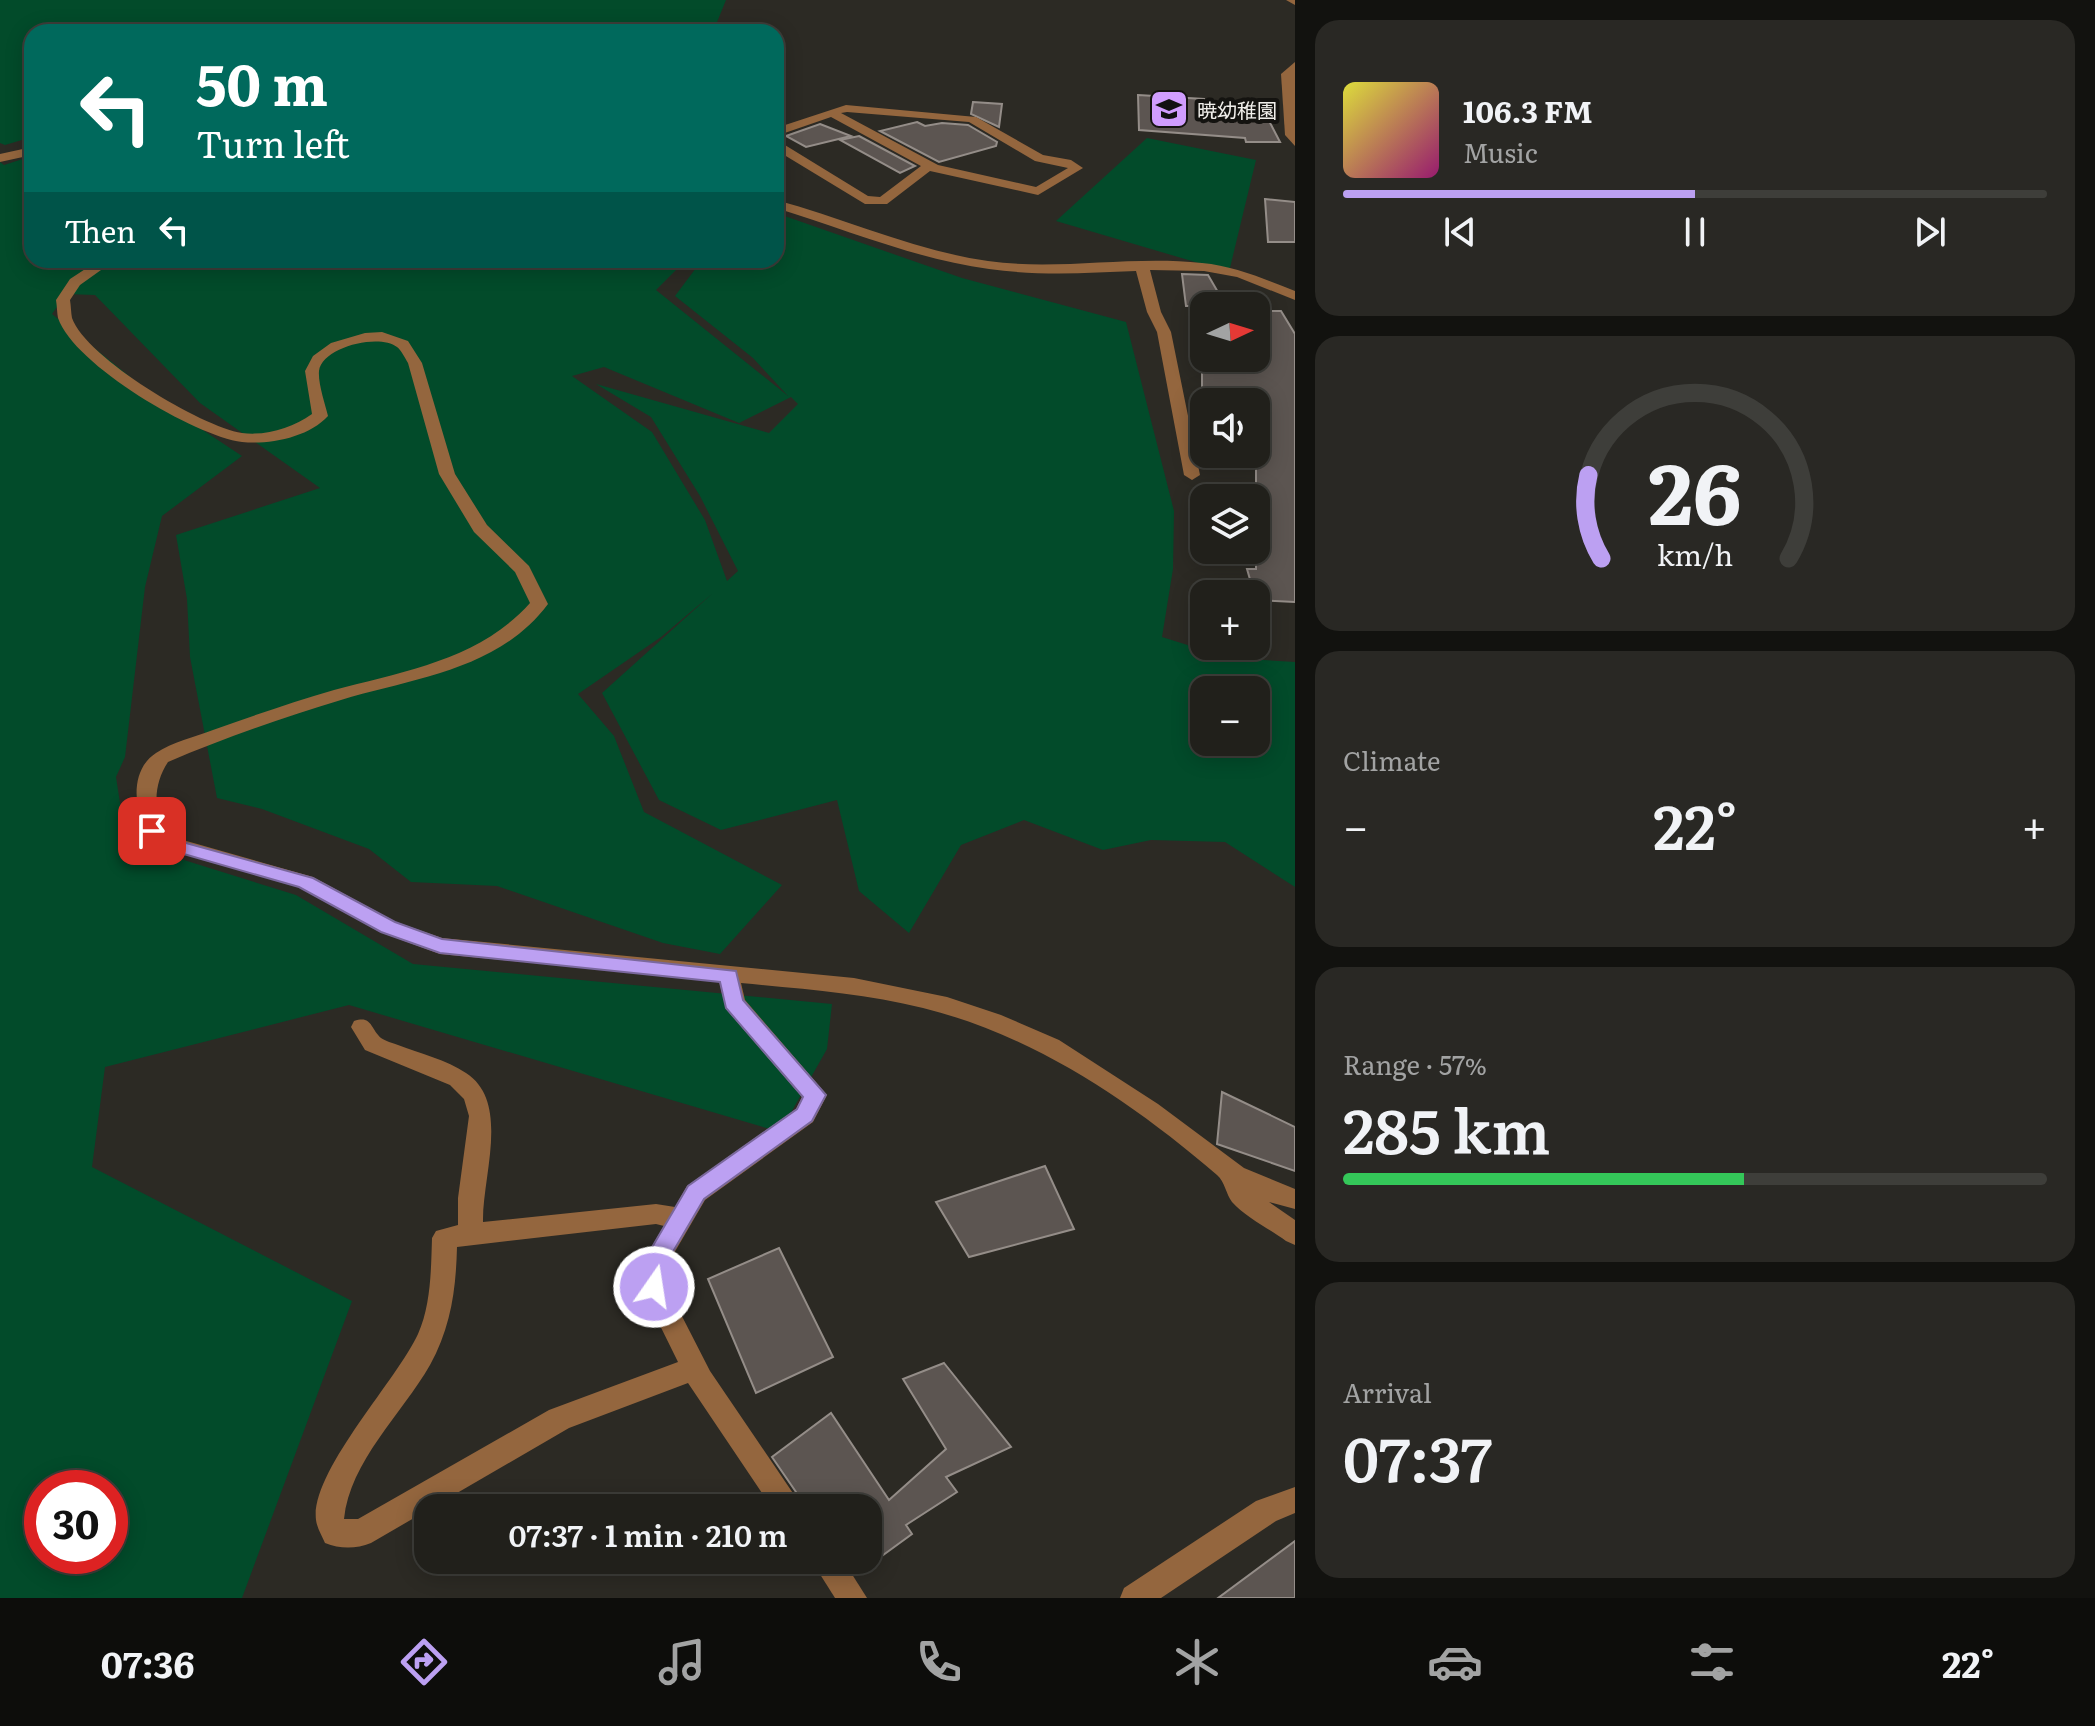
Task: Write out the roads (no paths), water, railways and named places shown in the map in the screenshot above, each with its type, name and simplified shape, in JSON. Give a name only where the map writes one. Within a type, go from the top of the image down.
[{"type":"street","points":[[1295,65],[1287,74],[1291,135],[1295,142]]},
{"type":"street","points":[[784,129],[846,108],[972,119],[1039,158],[1077,168],[1038,191],[929,166],[832,113]]},
{"type":"street","points":[[784,150],[865,200],[883,201],[929,166]]},
{"type":"street","points":[[0,158],[24,153]]},
{"type":"street","points":[[784,206],[948,257],[986,265],[1043,271],[1177,265],[1241,274],[1295,296]]},
{"type":"street","points":[[1142,266],[1154,312],[1164,332],[1192,475]]},
{"type":"street","points":[[96,268],[72,285],[63,300],[64,320],[96,359],[183,417],[213,431],[263,438],[309,424],[320,416],[312,371],[318,359],[336,346],[365,337],[382,336],[403,344],[415,363],[447,474],[480,528],[523,570],[539,604],[527,621],[505,639],[454,662],[333,697],[161,758],[150,770],[146,812],[152,831],[162,841],[306,882],[388,927],[440,946],[886,991],[1001,1023],[1039,1040],[1152,1113],[1231,1175],[1295,1199]]},
{"type":"street","points":[[729,976],[734,1003],[815,1095],[805,1115],[696,1193],[653,1266],[654,1287],[694,1368],[780,1494]]},
{"type":"street","points":[[362,1027],[373,1044],[458,1079],[474,1095],[481,1116],[470,1198],[471,1234]]},
{"type":"street","points":[[1231,1175],[1241,1195],[1295,1234]]},
{"type":"street","points":[[681,1218],[656,1214],[445,1238],[444,1284],[431,1334],[394,1400],[340,1477],[329,1517],[335,1533],[361,1533],[559,1419],[694,1368]]},
{"type":"street","points":[[1135,1598],[1266,1511],[1295,1500]]},
{"type":"street","points":[[836,1574],[852,1598]]},
{"type":"place","name":"暁幼稚園","points":[[1169,109]]}]
